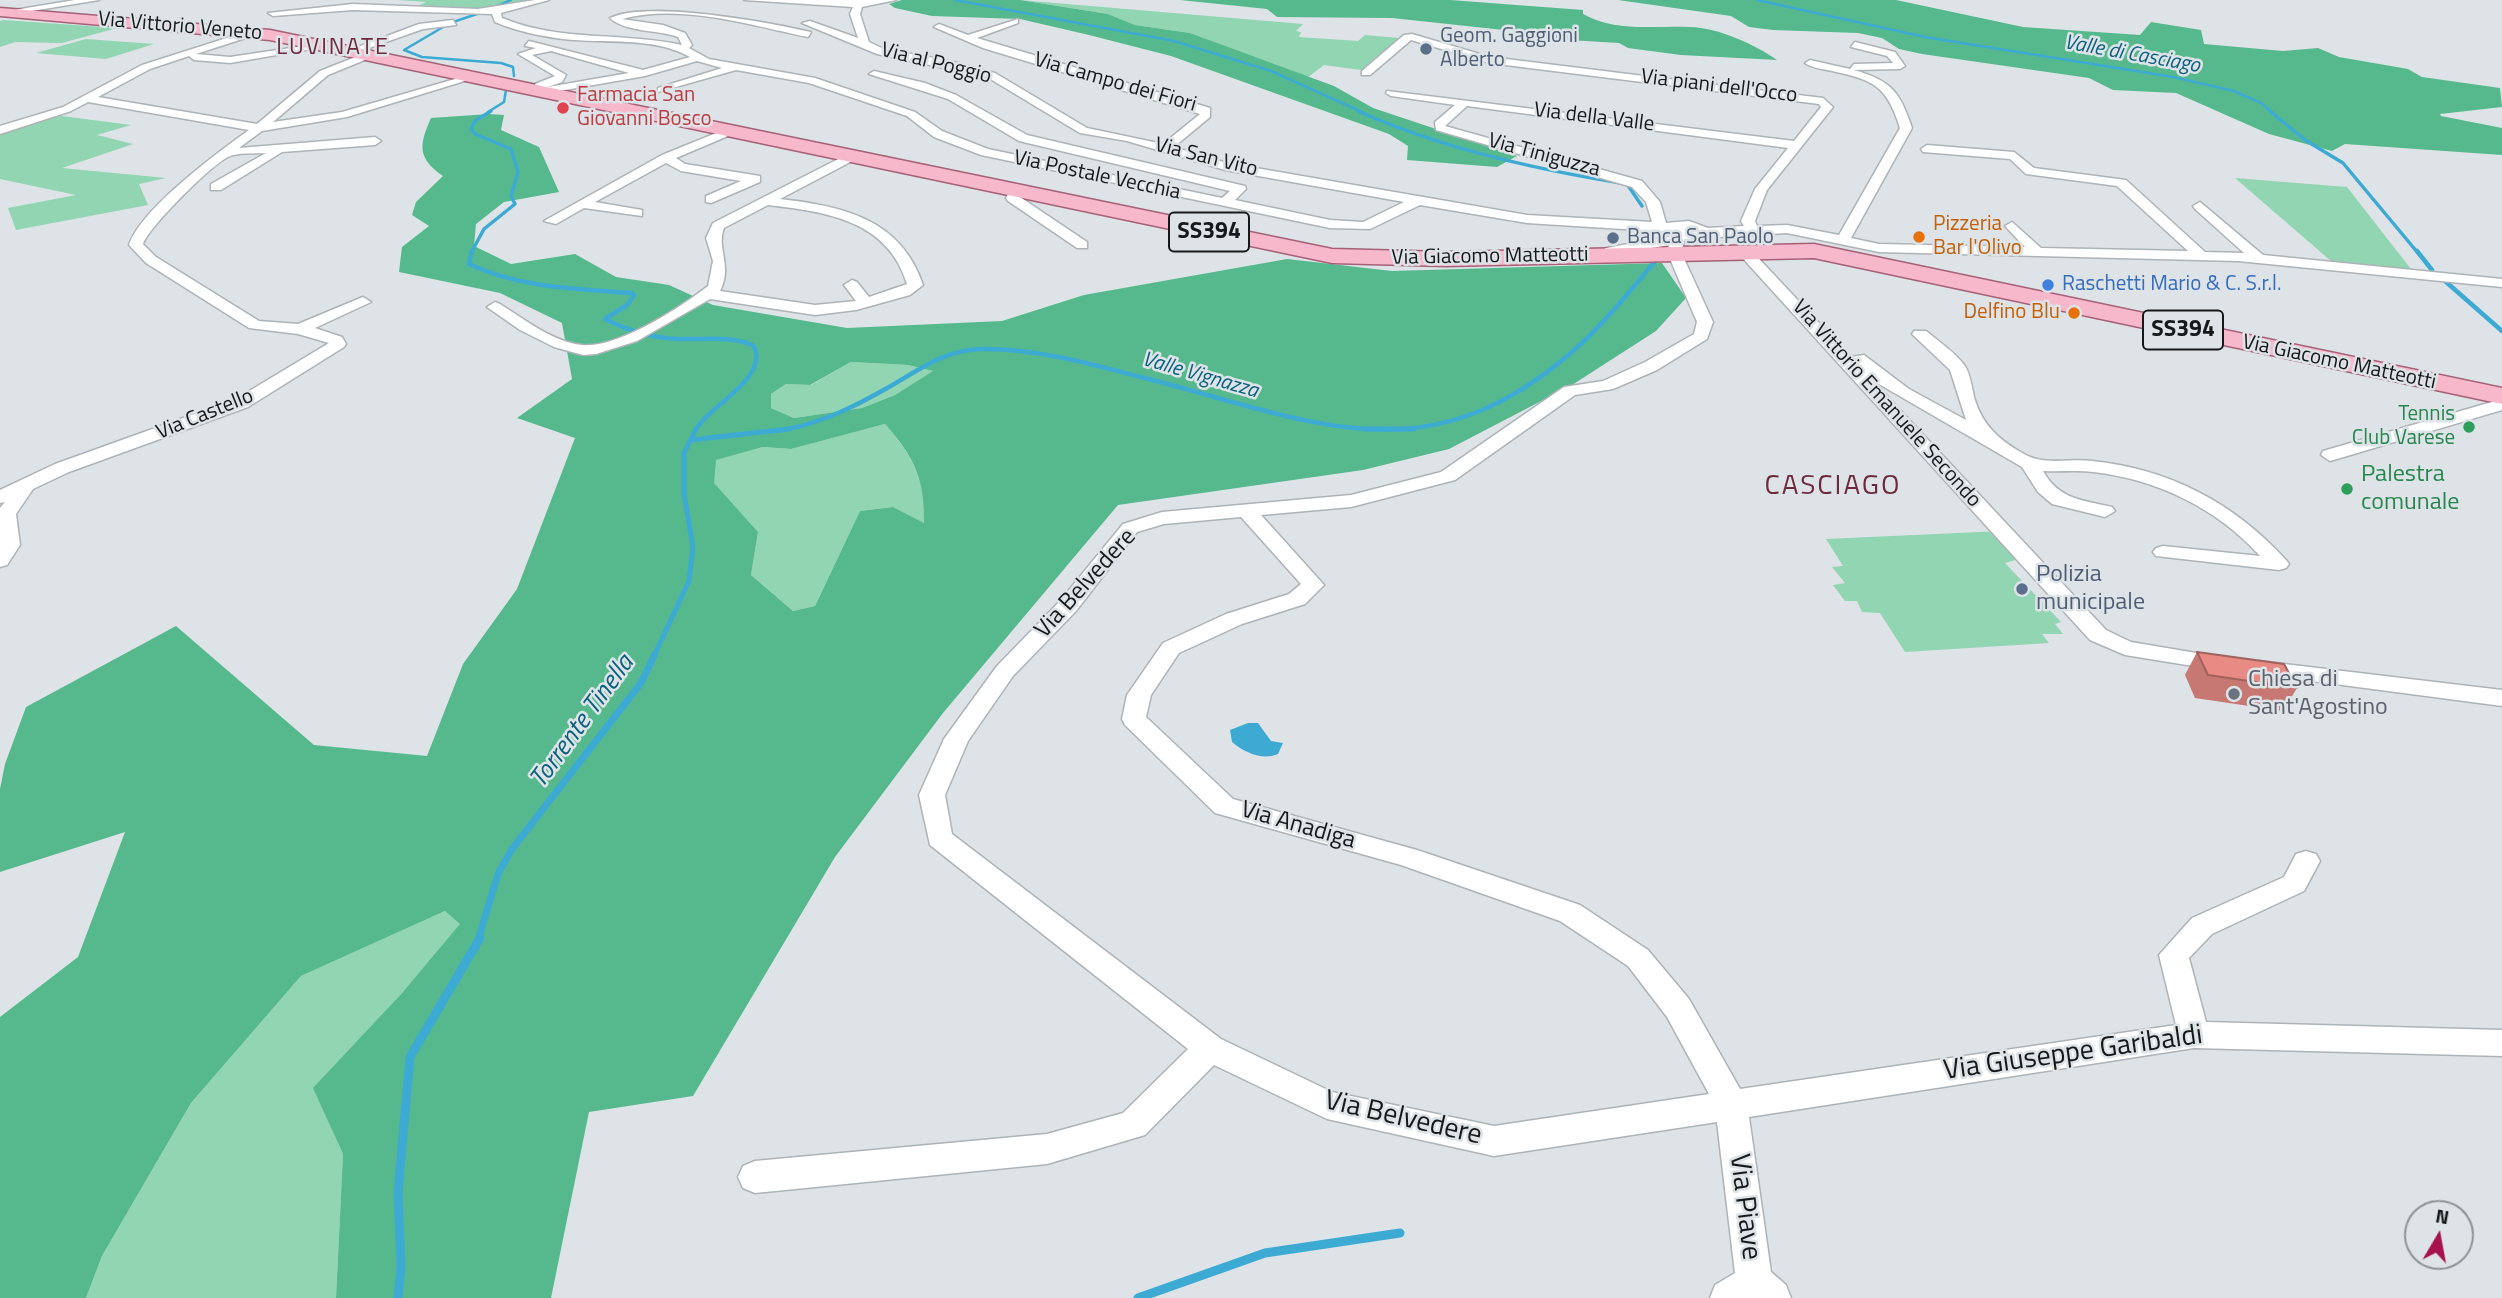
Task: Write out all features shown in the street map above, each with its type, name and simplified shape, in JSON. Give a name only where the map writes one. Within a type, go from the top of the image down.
[{"type":"main road","name":"Via Vittorio Veneto","points":[[5,13],[251,31],[852,156]]},
{"type":"main road","name":"Via Giacomo Matteotti","points":[[852,156],[1332,256],[1398,260],[1572,255],[1685,239],[1748,240],[1823,253],[2502,396]]},
{"type":"street","points":[[5,13],[95,0]]},
{"type":"street","points":[[0,130],[89,99],[134,72],[251,31],[285,0]]},
{"type":"street","points":[[294,63],[414,29],[456,23],[545,0]]},
{"type":"street","points":[[748,0],[858,5]]},
{"type":"street","name":"Via al Poggio","points":[[865,44],[855,14],[858,5],[892,0]]},
{"type":"street","points":[[273,13],[361,7],[492,12]]},
{"type":"street","name":"Via Postale Vecchia","points":[[682,48],[688,45],[682,34],[654,26],[620,22],[615,18],[654,10],[737,19],[808,34]]},
{"type":"street","name":"Via Postale Vecchia","points":[[492,12],[504,24],[539,33],[655,42],[682,48],[697,58],[736,68],[811,80],[911,114],[938,134],[985,152],[1224,203],[1358,226],[1371,224],[1418,201]]},
{"type":"street","name":"Via Campo dei Fiori","points":[[969,38],[1016,21]]},
{"type":"street","name":"Via Postale Vecchia","points":[[561,23],[660,40],[655,42]]},
{"type":"street","name":"Via al Poggio","points":[[807,23],[881,52],[980,72],[1006,84]]},
{"type":"street","name":"Via Campo dei Fiori","points":[[939,27],[1206,110],[1206,115],[1166,148]]},
{"type":"street","name":"Via piani dell'Occo","points":[[1366,73],[1407,37],[1489,60],[1818,99],[1827,105],[1823,113],[1759,191],[1748,221],[1748,240]]},
{"type":"street","points":[[516,41],[645,73]]},
{"type":"street","points":[[1842,242],[1906,128],[1898,99],[1884,88],[1871,79],[1814,64],[1900,66],[1891,54],[1855,45]]},
{"type":"street","points":[[536,89],[561,75],[523,54],[551,48]]},
{"type":"street","points":[[180,56],[230,60],[346,50]]},
{"type":"street","name":"Via Castello","points":[[0,497],[62,468],[242,403],[282,381],[338,344],[336,340],[300,328],[255,325],[151,260],[136,245],[141,232],[167,202],[225,153],[260,128],[324,73],[346,50]]},
{"type":"street","points":[[1442,60],[1458,51]]},
{"type":"street","points":[[536,89],[645,73],[697,58]]},
{"type":"street","name":"Via Postale Vecchia","points":[[662,90],[736,68]]},
{"type":"street","points":[[874,74],[921,85],[952,97],[1023,138],[1240,189],[1224,203]]},
{"type":"street","points":[[89,99],[260,128],[343,115],[476,76]]},
{"type":"street","points":[[400,84],[426,90]]},
{"type":"street","name":"Via San Vito","points":[[1006,84],[1084,131],[1166,148],[1225,166],[1418,201]]},
{"type":"street","points":[[1794,85],[1818,99]]},
{"type":"street","name":"Via della Valle","points":[[1391,93],[1797,145]]},
{"type":"street","points":[[1681,96],[1823,113]]},
{"type":"street","points":[[939,102],[952,97]]},
{"type":"street","name":"Via Tiniguzza","points":[[1465,102],[1439,124],[1440,128],[1637,184],[1648,193],[1659,225]]},
{"type":"street","points":[[911,114],[925,106]]},
{"type":"street","points":[[551,221],[615,183],[731,131]]},
{"type":"street","points":[[225,153],[375,141]]},
{"type":"street","points":[[1927,149],[2014,156],[2029,171],[2121,183],[2201,256]]},
{"type":"street","points":[[216,187],[277,153],[274,151]]},
{"type":"street","points":[[495,307],[580,357],[624,339],[673,318],[715,288],[720,261],[713,238],[718,226],[852,156]]},
{"type":"street","points":[[666,158],[681,167],[755,179],[711,199]]},
{"type":"street","points":[[591,179],[615,183]]},
{"type":"street","points":[[1016,191],[1013,198],[1082,245]]},
{"type":"street","points":[[708,295],[815,310],[851,307],[905,292],[915,285],[909,259],[887,236],[849,218],[808,206],[764,201]]},
{"type":"street","points":[[1418,201],[1527,219],[1659,225],[1685,239]]},
{"type":"street","points":[[582,204],[637,213]]},
{"type":"street","points":[[2200,206],[2259,259]]},
{"type":"street","points":[[2012,226],[2037,252]]},
{"type":"street","points":[[1748,240],[1796,230],[1863,246],[2259,259],[2502,283]]},
{"type":"street","name":"Via Belvedere","points":[[1685,239],[1705,321],[1701,336],[1651,366],[1607,385],[1570,391],[1448,475],[1351,501],[1161,518],[1130,528],[1068,606],[1004,671],[956,738],[932,795],[939,838],[1210,1048],[1327,1105],[1494,1141],[1731,1103]]},
{"type":"street","name":"Via Vittorio Emanuele Secondo","points":[[1748,240],[1779,286],[1838,356],[1927,448],[2098,635],[2125,648],[2502,698]]},
{"type":"street","points":[[2411,257],[2425,274]]},
{"type":"street","points":[[852,285],[865,302]]},
{"type":"street","name":"Via Castello","points":[[300,328],[363,302]]},
{"type":"street","points":[[1920,334],[1958,368],[1968,405],[1983,435]]},
{"type":"street","points":[[1838,356],[1856,358],[1922,406],[1983,435],[2030,464],[2092,466],[2142,475],[2187,489],[2214,505],[2261,541],[2279,564],[2163,552]]},
{"type":"street","points":[[2330,455],[2502,404]]},
{"type":"street","points":[[2030,464],[2042,489],[2051,497],[2105,511]]},
{"type":"street","points":[[0,561],[10,545],[6,514],[26,485]]},
{"type":"street","name":"Via Anadiga","points":[[1247,511],[1313,585],[1297,599],[1234,619],[1171,648],[1139,695],[1134,719],[1224,806],[1407,856],[1570,913],[1638,958],[1678,1008],[1731,1103]]},
{"type":"street","points":[[2194,1035],[2174,955],[2202,926],[2294,884],[2306,862]]},
{"type":"street","name":"Via Giuseppe Garibaldi","points":[[1731,1103],[2194,1035],[2502,1043]]},
{"type":"street","points":[[755,1177],[1047,1149],[1133,1125],[1210,1048]]},
{"type":"street","name":"Via Piave","points":[[1731,1103],[1751,1292]]},
{"type":"green space","points":[[398,0],[539,0],[500,10],[413,8],[426,2]]},
{"type":"green space","points":[[902,0],[1020,0],[1108,14],[1135,25],[1190,33],[1334,86],[1373,108],[1517,156],[1497,167],[1407,160],[1408,146],[1389,134],[1171,56],[1020,19],[932,16],[895,8],[889,4]]},
{"type":"green space","points":[[1020,0],[1303,24],[1296,31],[1301,32],[1299,37],[1358,41],[1365,35],[1399,38],[1361,70],[1324,65],[1307,78],[1190,33],[1135,25],[1108,14]]},
{"type":"green space","points":[[1180,0],[1450,0],[1583,10],[1583,14],[1596,20],[1622,26],[1713,30],[1758,48],[1777,60],[1681,55],[1628,48],[1619,43],[1519,37],[1513,31],[1392,18],[1277,17],[1267,9]]},
{"type":"green space","points":[[1618,0],[1896,0],[2023,27],[2140,35],[2151,22],[2201,30],[2204,44],[2283,51],[2318,48],[2339,57],[2408,69],[2422,77],[2500,88],[2502,107],[2440,114],[2502,128],[2502,155],[2345,144],[2332,151],[2269,134],[2176,93],[2113,90],[2089,78],[1899,49],[1882,38],[1858,33],[1749,27],[1731,16]]},
{"type":"green space","points":[[0,21],[117,28],[62,43],[15,42],[0,47]]},
{"type":"green space","points":[[86,39],[154,44],[106,59],[36,53]]},
{"type":"green space","points":[[54,115],[131,125],[97,135],[133,144],[62,168],[166,178],[139,184],[148,205],[16,230],[8,208],[76,195],[0,179],[0,133]]},
{"type":"green space","points":[[504,115],[501,130],[539,147],[559,192],[504,202],[476,224],[474,246],[511,264],[575,254],[616,277],[669,285],[713,305],[847,328],[1002,321],[1084,295],[1287,259],[1392,271],[1662,263],[1686,298],[1656,331],[1572,385],[1449,449],[1363,470],[1118,505],[943,713],[835,857],[693,1096],[589,1112],[551,1298],[336,1298],[343,1154],[313,1088],[402,993],[460,924],[445,911],[301,976],[191,1103],[102,1256],[86,1298],[0,1298],[0,1017],[78,957],[125,832],[0,872],[0,789],[5,764],[26,707],[176,626],[314,745],[427,756],[463,664],[517,589],[575,438],[517,418],[572,379],[562,323],[500,293],[399,272],[402,247],[429,226],[412,215],[416,202],[443,176],[428,163],[423,150],[424,136],[431,118]],"holes":[[[851,362],[908,365],[933,371],[895,395],[862,408],[794,418],[771,408],[771,394],[786,384],[810,385]],[[885,424],[916,469],[924,507],[924,523],[893,507],[860,511],[815,606],[793,611],[751,575],[758,532],[714,483],[716,460],[763,447],[791,449]]]},
{"type":"green space","points":[[2235,178],[2347,187],[2411,269],[2331,261]]},
{"type":"green space","points":[[851,362],[908,365],[934,371],[895,395],[862,408],[794,418],[771,408],[771,394],[786,384],[811,385]]},
{"type":"green space","points":[[885,424],[916,470],[923,494],[925,524],[893,507],[860,511],[815,606],[793,611],[751,575],[758,532],[713,483],[715,460],[763,447],[791,449]]},
{"type":"green space","points":[[2002,531],[2026,557],[2005,563],[2061,622],[2055,624],[2063,634],[2042,634],[2049,643],[1905,652],[1880,613],[1862,612],[1857,601],[1845,601],[1833,585],[1845,583],[1832,567],[1843,566],[1826,539]]},
{"type":"green space","points":[[445,911],[461,924],[402,993],[314,1088],[343,1154],[336,1298],[86,1298],[102,1256],[191,1103],[301,976]]},
{"type":"water","points":[[1248,723],[1258,723],[1271,741],[1283,743],[1278,754],[1254,754],[1232,742],[1230,730]]},
{"type":"building","points":[[2197,652],[2284,664],[2297,688],[2208,675]]},
{"type":"waterway","name":"Torrente Tinella","points":[[490,9],[511,0]]},
{"type":"waterway","points":[[955,0],[1174,41],[1271,71],[1362,112]]},
{"type":"waterway","name":"Valle di Casciago","points":[[1757,0],[1925,37],[2173,77],[2234,91],[2261,103],[2272,112]]},
{"type":"waterway","name":"Torrente Tinella","points":[[477,14],[450,23],[404,50],[422,57],[501,63],[513,67],[514,76]]},
{"type":"waterway","name":"Torrente Tinella","points":[[488,112],[504,102],[506,90]]},
{"type":"waterway","name":"Torrente Tinella","points":[[472,251],[484,229],[515,204],[511,196],[518,172],[511,149],[475,134],[471,129],[475,121],[491,111]]},
{"type":"waterway","points":[[1358,111],[1456,147],[1559,172],[1627,184],[1642,206]]},
{"type":"waterway","name":"Valle di Casciago","points":[[2270,111],[2305,140],[2343,163],[2418,253]]},
{"type":"waterway","name":"Torrente Tinella","points":[[472,251],[469,264],[508,278],[549,286],[632,293],[634,295],[627,305],[605,319],[632,330],[668,338],[737,340],[754,346],[756,358],[746,381],[712,411],[695,431]]},
{"type":"waterway","name":"Valle di Casciago","points":[[2417,251],[2432,270]]},
{"type":"waterway","name":"Valle Vignazza","points":[[1368,429],[1420,427],[1472,414],[1525,387],[1581,344],[1658,258]]},
{"type":"waterway","name":"Valle di Casciago","points":[[2445,281],[2502,331]]},
{"type":"waterway","name":"Valle Vignazza","points":[[786,429],[835,414],[946,356],[985,349],[1044,354],[1084,362],[1316,423],[1368,429]]},
{"type":"waterway","name":"Valle Vignazza","points":[[691,440],[786,429]]},
{"type":"waterway","name":"Valle Vignazza","points":[[777,431],[786,429]]},
{"type":"waterway","name":"Valle Vignazza","points":[[1368,429],[1414,429]]},
{"type":"waterway","name":"Torrente Tinella","points":[[654,656],[689,581],[693,547],[684,494],[684,453],[695,431]]},
{"type":"waterway","name":"Torrente Tinella","points":[[478,940],[498,874],[512,849],[641,683],[655,654]]},
{"type":"waterway","name":"Torrente Tinella","points":[[398,1298],[401,1267],[398,1192],[410,1057],[480,938]]},
{"type":"waterway","points":[[1138,1298],[1265,1253],[1400,1233]]},
{"type":"place","name":"Geom. Gaggioni Alberto","points":[[1426,49]]},
{"type":"place","name":"Farmacia San Giovanni Bosco","points":[[563,108]]},
{"type":"place","name":"Pizzeria Bar l'Olivo","points":[[1919,237]]},
{"type":"place","name":"Banca San Paolo","points":[[1613,238]]},
{"type":"place","name":"Raschetti Mario & C. S.r.l.","points":[[2048,285]]},
{"type":"place","name":"Delfino Blu","points":[[2074,313]]},
{"type":"place","name":"Tennis Club Varese","points":[[2469,427]]},
{"type":"place","name":"Palestra comunale","points":[[2347,489]]},
{"type":"place","name":"Polizia municipale","points":[[2022,589]]},
{"type":"place","name":"Chiesa di Sant'Agostino","points":[[2234,694]]},
{"type":"district","name":"LUVINATE","points":[[333,48]]},
{"type":"district","name":"CASCIAGO","points":[[1833,487]]}]
